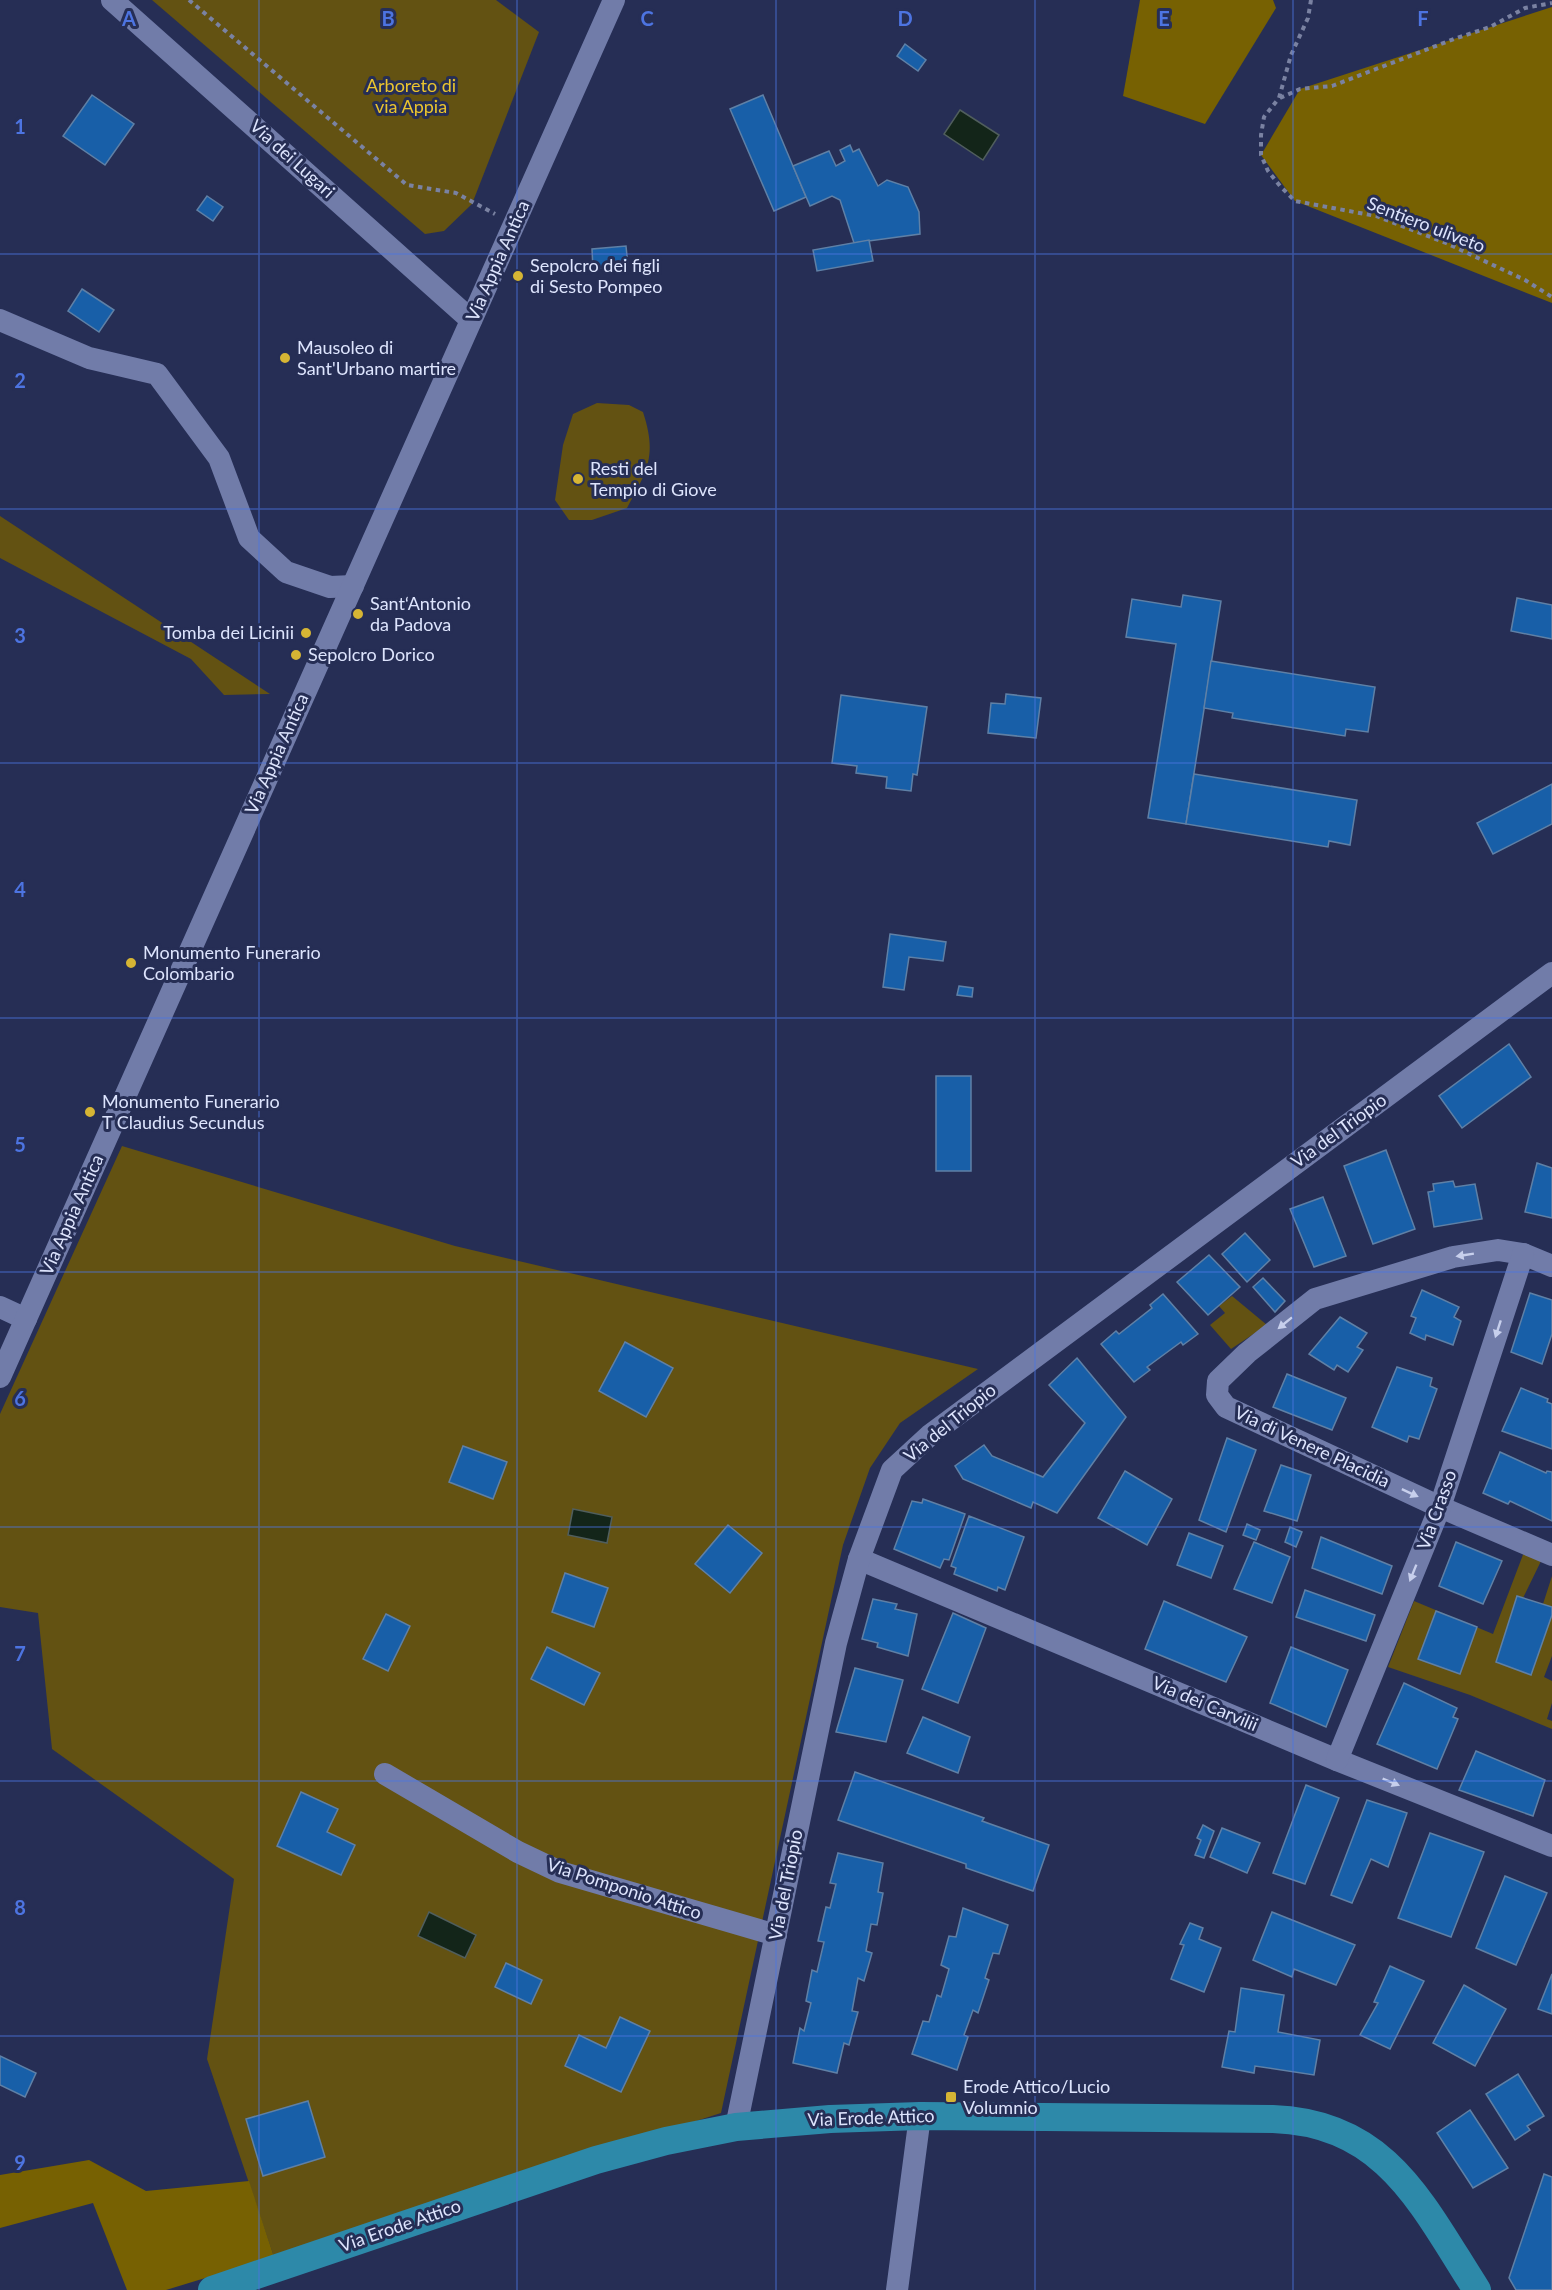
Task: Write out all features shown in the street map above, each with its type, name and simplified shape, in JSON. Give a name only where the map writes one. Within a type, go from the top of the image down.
[{"type":"main road","name":"Via Erode Attico","points":[[212,2290],[596,2160],[666,2141],[736,2127],[830,2118],[920,2116],[1273,2119],[1324,2125],[1365,2145],[1404,2181],[1477,2290]]},
{"type":"street","name":"Via dei Lugari","points":[[112,0],[471,320]]},
{"type":"street","name":"Via Appia Antica","points":[[0,1377],[614,0]]},
{"type":"street","points":[[0,320],[89,358],[157,374],[219,458],[249,538],[286,572],[330,587],[352,586]]},
{"type":"street","name":"Via del Triopio","points":[[736,2127],[836,1642],[859,1558],[892,1470],[930,1435],[1552,973]]},
{"type":"street","name":"Via di Venere Placidia","points":[[1552,1266],[1523,1254],[1498,1250],[1453,1257],[1315,1299],[1247,1353],[1218,1381],[1217,1395],[1226,1407],[1440,1507],[1552,1555]]},
{"type":"street","name":"Via Crasso","points":[[1337,1760],[1440,1507],[1523,1254]]},
{"type":"street","points":[[0,1307],[26,1319]]},
{"type":"street","name":"Via dei Carvilii","points":[[859,1558],[1337,1760],[1552,1846]]},
{"type":"street","name":"Via Pomponio Attico","points":[[385,1774],[518,1852],[560,1872],[776,1935]]},
{"type":"street","points":[[897,2290],[920,2116]]},
{"type":"path","points":[[189,0],[407,185],[456,193],[514,224]]},
{"type":"path","name":"Sentiero uliveto","points":[[1311,0],[1308,18],[1291,55],[1279,98],[1264,117],[1261,135],[1262,155],[1268,171],[1295,201],[1376,216],[1446,243],[1525,280],[1552,297]]},
{"type":"path","points":[[1279,98],[1300,89],[1332,86],[1490,27],[1526,8],[1552,3]]},
{"type":"green space","name":"Arboreto di via Appia","points":[[152,0],[496,0],[539,32],[472,204],[444,231],[425,234]]},
{"type":"green space","points":[[597,403],[629,405],[643,412],[649,440],[648,462],[627,508],[592,520],[569,520],[555,500],[563,445],[573,414]]},
{"type":"green space","points":[[0,516],[270,694],[224,695],[191,659],[0,558]]},
{"type":"green space","points":[[122,1146],[455,1246],[978,1369],[900,1423],[870,1468],[843,1545],[721,2113],[274,2257],[207,2059],[234,1879],[52,1749],[38,1613],[0,1607],[0,1414]]},
{"type":"green space","points":[[1232,1296],[1267,1325],[1231,1349],[1210,1325],[1225,1313],[1219,1306]]},
{"type":"green space","points":[[1524,1552],[1542,1559],[1523,1598],[1543,1604],[1552,1576],[1552,1656],[1544,1677],[1552,1681],[1552,1703],[1547,1719],[1552,1721],[1552,1729],[1470,1695],[1388,1667],[1414,1601],[1493,1634]]},
{"type":"shaded area","points":[[1140,0],[1273,0],[1276,8],[1205,124],[1123,96]]},
{"type":"shaded area","points":[[1552,7],[1552,303],[1295,201],[1261,155],[1300,89]]},
{"type":"shaded area","points":[[960,110],[999,135],[983,160],[944,134]]},
{"type":"shaded area","points":[[573,1509],[612,1517],[607,1543],[568,1535]]},
{"type":"shaded area","points":[[429,1912],[476,1935],[465,1958],[418,1936]]},
{"type":"shaded area","points":[[89,2160],[146,2191],[249,2181],[274,2257],[166,2290],[127,2290],[93,2203],[0,2228],[0,2175]]},
{"type":"building","points":[[905,44],[926,60],[918,71],[897,56]]},
{"type":"building","points":[[92,95],[134,124],[105,165],[63,136]]},
{"type":"building","points":[[763,95],[806,197],[774,211],[730,109]]},
{"type":"building","points":[[850,145],[853,152],[859,149],[878,186],[887,180],[908,187],[919,212],[920,234],[854,243],[840,200],[832,196],[810,206],[793,166],[829,151],[836,166],[845,161],[840,150]]},
{"type":"building","points":[[207,196],[223,207],[213,221],[197,210]]},
{"type":"building","points":[[869,240],[873,261],[817,271],[813,250]]},
{"type":"building","points":[[626,246],[628,266],[593,269],[592,249]]},
{"type":"building","points":[[82,289],[114,310],[99,332],[68,311]]},
{"type":"building","points":[[1183,595],[1221,601],[1186,824],[1148,818],[1176,644],[1126,637],[1132,599],[1181,607]]},
{"type":"building","points":[[1517,598],[1552,605],[1552,639],[1511,631]]},
{"type":"building","points":[[1211,661],[1375,687],[1368,732],[1346,729],[1345,736],[1232,718],[1233,713],[1204,708]]},
{"type":"building","points":[[1006,694],[1041,698],[1036,738],[988,733],[991,703],[1005,704]]},
{"type":"building","points":[[841,695],[927,707],[917,775],[913,774],[911,791],[886,788],[887,777],[856,773],[857,766],[832,763]]},
{"type":"building","points":[[1194,774],[1357,800],[1350,845],[1329,841],[1328,847],[1186,824]]},
{"type":"building","points":[[1552,784],[1552,824],[1493,854],[1477,823]]},
{"type":"building","points":[[890,934],[946,942],[943,961],[909,957],[904,990],[883,987]]},
{"type":"building","points":[[959,986],[973,988],[972,997],[957,995]]},
{"type":"building","points":[[1509,1044],[1531,1077],[1462,1128],[1439,1096]]},
{"type":"building","points":[[936,1076],[971,1076],[971,1171],[936,1171]]},
{"type":"building","points":[[1386,1150],[1415,1229],[1373,1244],[1344,1166]]},
{"type":"building","points":[[1537,1163],[1552,1168],[1552,1218],[1525,1212]]},
{"type":"building","points":[[1453,1181],[1455,1187],[1475,1184],[1482,1219],[1434,1227],[1428,1192],[1434,1191],[1433,1184]]},
{"type":"building","points":[[1323,1197],[1346,1256],[1314,1267],[1290,1209]]},
{"type":"building","points":[[1245,1233],[1270,1260],[1247,1282],[1222,1254]]},
{"type":"building","points":[[1209,1255],[1240,1287],[1208,1315],[1177,1282]]},
{"type":"building","points":[[1263,1278],[1285,1301],[1275,1312],[1253,1287]]},
{"type":"building","points":[[1422,1290],[1459,1307],[1454,1317],[1461,1321],[1453,1345],[1426,1335],[1425,1340],[1410,1333],[1416,1318],[1411,1316]]},
{"type":"building","points":[[1530,1293],[1552,1300],[1552,1334],[1542,1364],[1511,1352]]},
{"type":"building","points":[[1163,1294],[1198,1334],[1183,1345],[1181,1342],[1147,1367],[1150,1370],[1134,1382],[1101,1344],[1116,1331],[1119,1334],[1152,1308],[1150,1305]]},
{"type":"building","points":[[1340,1317],[1367,1333],[1357,1347],[1363,1350],[1348,1372],[1337,1365],[1334,1370],[1309,1354]]},
{"type":"building","points":[[625,1342],[673,1368],[646,1417],[599,1391]]},
{"type":"building","points":[[1077,1358],[1126,1417],[1057,1513],[1033,1502],[1031,1508],[963,1479],[955,1466],[984,1445],[992,1456],[1043,1477],[1085,1423],[1049,1385]]},
{"type":"building","points":[[1397,1367],[1432,1378],[1430,1386],[1437,1389],[1419,1439],[1409,1436],[1407,1442],[1372,1427]]},
{"type":"building","points":[[1287,1374],[1346,1398],[1332,1430],[1273,1407]]},
{"type":"building","points":[[1521,1388],[1548,1399],[1547,1402],[1552,1404],[1552,1449],[1502,1431]]},
{"type":"building","points":[[1227,1438],[1256,1450],[1226,1532],[1199,1520]]},
{"type":"building","points":[[463,1446],[507,1462],[493,1499],[449,1482]]},
{"type":"building","points":[[1500,1452],[1546,1473],[1547,1471],[1552,1472],[1552,1521],[1510,1501],[1508,1504],[1483,1493]]},
{"type":"building","points":[[1281,1465],[1311,1475],[1297,1521],[1264,1511]]},
{"type":"building","points":[[1125,1471],[1172,1499],[1147,1545],[1098,1518]]},
{"type":"building","points":[[923,1499],[965,1514],[949,1560],[944,1559],[940,1568],[894,1549],[912,1501],[922,1503]]},
{"type":"building","points":[[969,1516],[1024,1537],[1005,1590],[998,1587],[997,1591],[954,1574],[956,1568],[951,1566]]},
{"type":"building","points":[[1247,1524],[1260,1530],[1256,1540],[1243,1535]]},
{"type":"building","points":[[728,1525],[762,1553],[730,1593],[695,1564]]},
{"type":"building","points":[[1290,1527],[1302,1532],[1296,1547],[1285,1542]]},
{"type":"building","points":[[1189,1533],[1223,1546],[1211,1578],[1177,1565]]},
{"type":"building","points":[[1321,1537],[1392,1566],[1382,1594],[1312,1568]]},
{"type":"building","points":[[1254,1542],[1290,1557],[1272,1603],[1234,1589]]},
{"type":"building","points":[[1456,1542],[1502,1561],[1483,1604],[1439,1586]]},
{"type":"building","points":[[565,1573],[608,1588],[594,1627],[552,1612]]},
{"type":"building","points":[[1305,1590],[1375,1615],[1366,1641],[1296,1617]]},
{"type":"building","points":[[1517,1596],[1552,1607],[1552,1615],[1531,1675],[1496,1662]]},
{"type":"building","points":[[873,1599],[897,1604],[895,1609],[917,1614],[908,1656],[877,1647],[878,1643],[862,1639]]},
{"type":"building","points":[[1164,1601],[1247,1637],[1226,1682],[1145,1649]]},
{"type":"building","points":[[1436,1611],[1477,1627],[1460,1674],[1418,1659]]},
{"type":"building","points":[[953,1613],[986,1628],[958,1703],[922,1689]]},
{"type":"building","points":[[386,1614],[410,1626],[388,1671],[363,1659]]},
{"type":"building","points":[[547,1647],[600,1673],[584,1705],[531,1679]]},
{"type":"building","points":[[1291,1647],[1348,1670],[1326,1727],[1270,1703]]},
{"type":"building","points":[[855,1668],[903,1680],[886,1742],[836,1732]]},
{"type":"building","points":[[1404,1683],[1457,1708],[1453,1717],[1458,1719],[1437,1769],[1377,1744]]},
{"type":"building","points":[[923,1717],[970,1737],[958,1773],[907,1753]]},
{"type":"building","points":[[1476,1751],[1545,1780],[1533,1816],[1459,1790]]},
{"type":"building","points":[[855,1772],[984,1818],[982,1821],[1049,1845],[1033,1891],[966,1868],[966,1864],[838,1820]]},
{"type":"building","points":[[1306,1785],[1339,1798],[1305,1884],[1273,1873]]},
{"type":"building","points":[[301,1792],[338,1809],[327,1832],[355,1845],[341,1875],[277,1846]]},
{"type":"building","points":[[1367,1800],[1407,1813],[1388,1867],[1371,1859],[1352,1903],[1331,1895]]},
{"type":"building","points":[[1203,1825],[1214,1831],[1204,1858],[1195,1855],[1201,1840],[1197,1838]]},
{"type":"building","points":[[1222,1828],[1260,1843],[1247,1873],[1210,1857]]},
{"type":"building","points":[[1430,1833],[1484,1852],[1451,1937],[1398,1918]]},
{"type":"building","points":[[838,1853],[883,1863],[878,1892],[883,1893],[877,1925],[871,1924],[866,1951],[872,1953],[864,1981],[858,1978],[852,2011],[858,2012],[849,2045],[844,2043],[837,2073],[793,2063],[800,2028],[804,2031],[811,2003],[806,2001],[812,1970],[817,1972],[824,1942],[818,1941],[826,1907],[830,1908],[836,1884],[830,1883]]},
{"type":"building","points":[[1505,1876],[1547,1893],[1516,1965],[1476,1948]]},
{"type":"building","points":[[963,1908],[1008,1925],[999,1954],[993,1953],[985,1978],[989,1980],[978,2013],[973,2010],[964,2035],[968,2037],[957,2070],[912,2054],[923,2021],[929,2022],[937,1995],[941,1997],[949,1969],[941,1965],[949,1936],[956,1937]]},
{"type":"building","points":[[1272,1912],[1355,1945],[1336,1985],[1294,1969],[1292,1977],[1253,1960]]},
{"type":"building","points":[[1190,1923],[1203,1928],[1199,1939],[1221,1948],[1204,1992],[1171,1979],[1184,1945],[1180,1944]]},
{"type":"building","points":[[506,1963],[542,1980],[531,2004],[495,1987]]},
{"type":"building","points":[[1390,1966],[1424,1981],[1390,2049],[1360,2035],[1378,2003],[1374,2002]]},
{"type":"building","points":[[1552,1974],[1552,2014],[1538,2009]]},
{"type":"building","points":[[1464,1985],[1506,2009],[1475,2066],[1433,2043]]},
{"type":"building","points":[[1241,1988],[1284,1995],[1278,2032],[1320,2040],[1314,2075],[1255,2066],[1254,2073],[1222,2067],[1229,2031],[1235,2032]]},
{"type":"building","points":[[620,2017],[650,2031],[621,2092],[565,2066],[579,2035],[606,2048]]},
{"type":"building","points":[[0,2056],[36,2073],[25,2097],[0,2085]]},
{"type":"building","points":[[1518,2074],[1544,2116],[1527,2126],[1530,2130],[1515,2140],[1486,2094]]},
{"type":"building","points":[[308,2101],[325,2157],[263,2176],[246,2119]]},
{"type":"building","points":[[1470,2110],[1508,2168],[1473,2188],[1437,2133]]},
{"type":"building","points":[[1544,2174],[1552,2177],[1552,2290],[1516,2290],[1509,2278]]},
{"type":"place","name":"Sepolcro dei figli di Sesto Pompeo","points":[[518,276]]},
{"type":"place","name":"Mausoleo di Sant'Urbano martire","points":[[285,358]]},
{"type":"place","name":"Resti del Tempio di Giove","points":[[578,479]]},
{"type":"place","name":"Sant‘Antonio da Padova","points":[[358,614]]},
{"type":"place","name":"Tomba dei Licinii","points":[[306,633]]},
{"type":"place","name":"Sepolcro Dorico","points":[[296,655]]},
{"type":"place","name":"Monumento Funerario Colombario","points":[[131,963]]},
{"type":"place","name":"Monumento Funerario T Claudius Secundus","points":[[90,1112]]},
{"type":"place","name":"Erode Attico/Lucio Volumnio","points":[[951,2097]]}]
